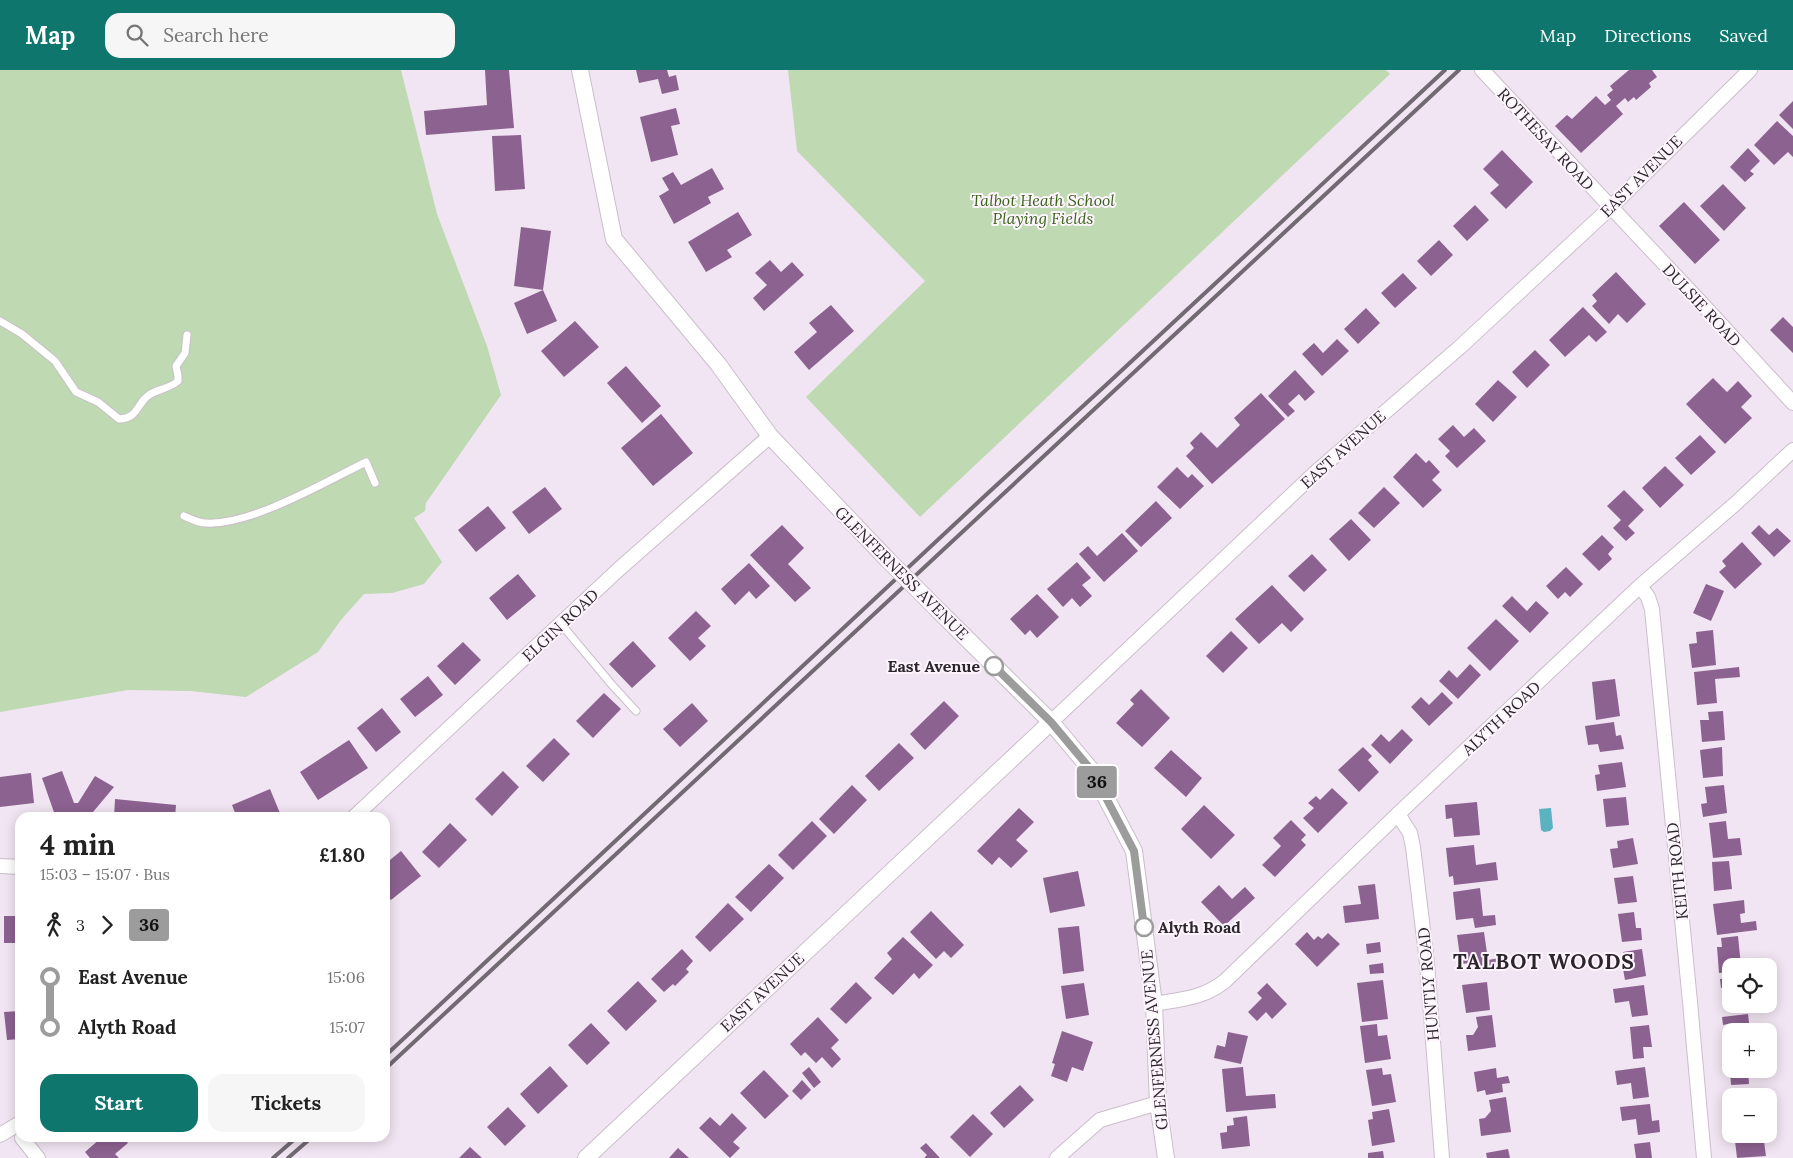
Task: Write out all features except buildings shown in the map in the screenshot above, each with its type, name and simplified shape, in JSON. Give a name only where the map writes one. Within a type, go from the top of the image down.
[{"type":"street","name":"GLENFERNESS AVENUE","points":[[580,70],[614,239],[718,364],[770,436],[886,558],[1051,722],[1092,771],[1134,851],[1154,1004],[1158,1103],[1166,1158]]},
{"type":"street","name":"ROTHESAY ROAD","points":[[1482,70],[1610,208]]},
{"type":"street","name":"EAST AVENUE","points":[[586,1158],[1316,472],[1460,347],[1610,208],[1750,70]]},
{"type":"street","name":"DULSIE ROAD","points":[[1610,208],[1705,307],[1793,403]]},
{"type":"street","name":"ELGIN ROAD","points":[[359,812],[618,570],[770,436]]},
{"type":"street","name":"ALYTH ROAD","points":[[1154,1004],[1199,996],[1213,990],[1225,981],[1398,814],[1640,586],[1736,504],[1793,450]]},
{"type":"street","name":"KEITH ROAD","points":[[1640,586],[1648,596],[1652,610],[1704,1158]]},
{"type":"street","name":"HUNTLY ROAD","points":[[1398,814],[1410,833],[1413,847],[1427,963],[1442,1158]]},
{"type":"street","points":[[0,866],[15,867]]},
{"type":"street","points":[[1057,1158],[1100,1120],[1158,1103]]},
{"type":"street","points":[[0,1135],[15,1131]]},
{"type":"street","points":[[27,1142],[38,1158]]},
{"type":"lane","points":[[0,321],[22,334],[55,361],[76,392],[98,402],[119,419],[131,416],[147,397],[166,389],[178,381],[176,366],[184,353],[187,335]]},
{"type":"lane","points":[[184,516],[196,522],[206,523],[243,517],[276,506],[366,462],[375,483]]},
{"type":"lane","points":[[561,624],[636,711]]},
{"type":"green space","points":[[0,70],[401,70],[437,214],[487,346],[501,395],[426,503],[425,511],[414,518],[442,562],[424,584],[392,593],[364,594],[341,620],[318,652],[246,697],[190,691],[128,690],[0,712]]},
{"type":"green space","name":"Talbot Heath School Playing Fields","points":[[788,70],[1386,70],[1390,74],[920,517],[806,397],[925,281],[797,151]]},
{"type":"water","points":[[1551,808],[1553,828],[1550,831],[1544,832],[1541,830],[1539,809]]},
{"type":"railway","points":[[390,1051],[988,493],[1445,70]]},
{"type":"railway","points":[[390,1064],[1459,70]]},
{"type":"railway","points":[[273,1158],[291,1142]]},
{"type":"railway","points":[[288,1158],[306,1142]]},
{"type":"bus line","name":"36","points":[[994,666],[1051,722],[1092,771],[1134,851],[1144,927]]},
{"type":"place","name":"East Avenue","points":[[994,666]]},
{"type":"place","name":"Alyth Road","points":[[1144,927]]},
{"type":"district","name":"TALBOT WOODS","points":[[1544,962]]}]
